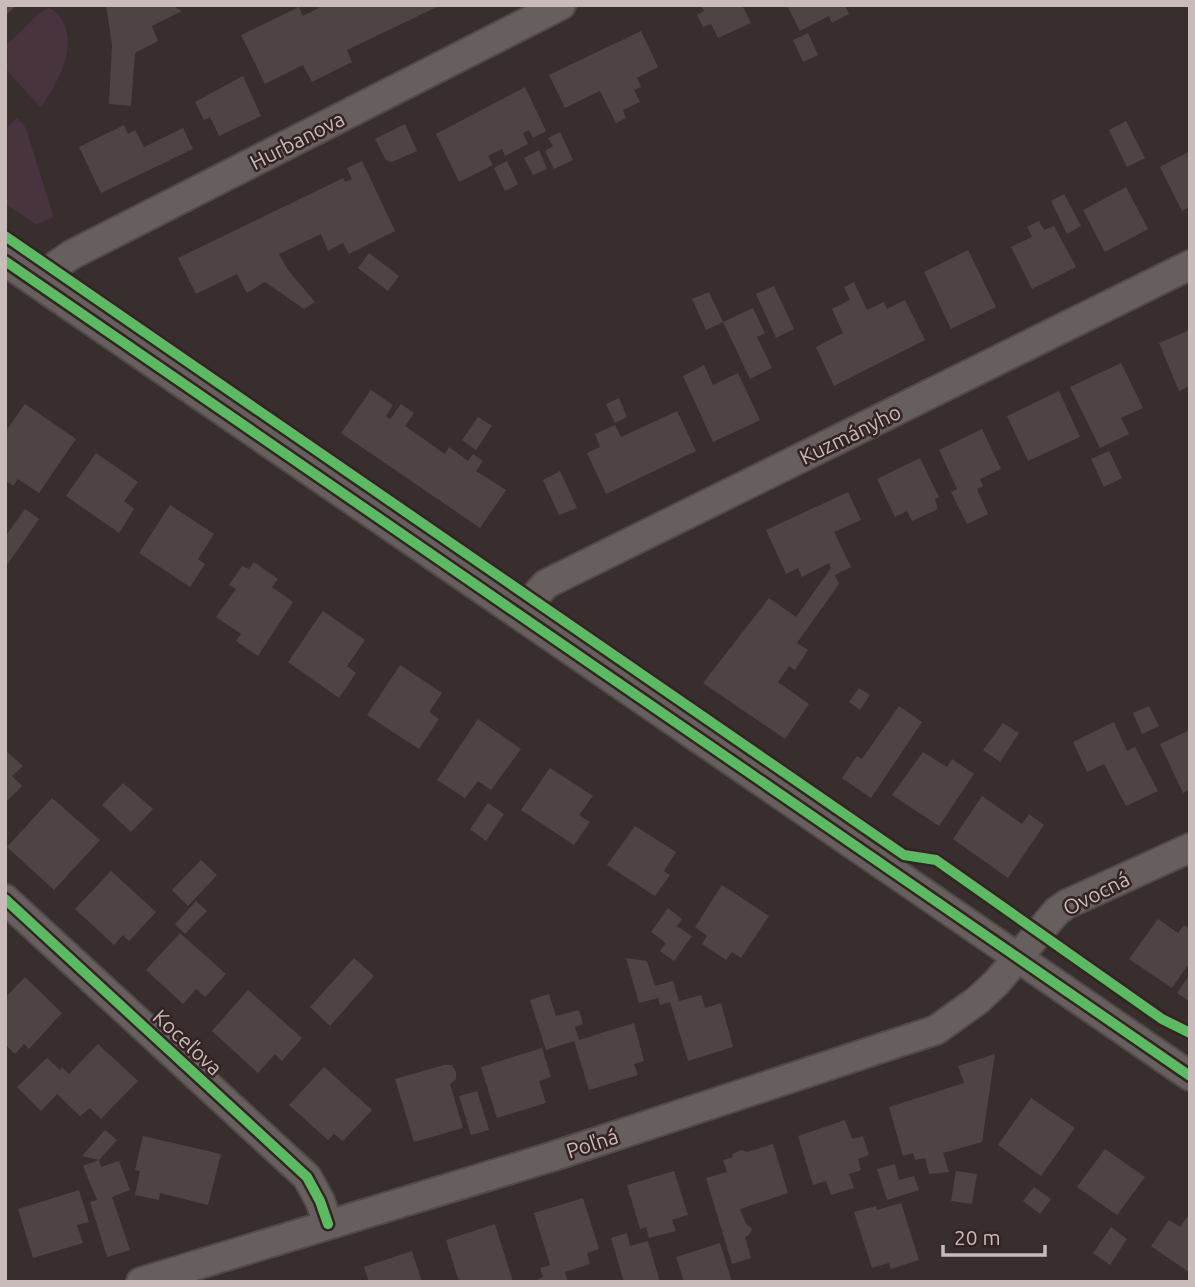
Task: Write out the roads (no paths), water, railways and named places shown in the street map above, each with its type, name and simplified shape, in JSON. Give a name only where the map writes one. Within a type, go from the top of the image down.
[{"type":"street","name":"Hurbanova","points":[[39,284],[51,269],[71,255],[561,5]]},
{"type":"street","points":[[5,261],[1190,1076]]},
{"type":"street","name":"Kuzmányho","points":[[519,614],[546,584],[1190,265]]},
{"type":"street","name":"Ovocná","points":[[1017,958],[1057,911],[1067,904],[1190,848]]},
{"type":"street","name":"Koceľova","points":[[5,899],[307,1177],[328,1224]]},
{"type":"street","name":"Poľná","points":[[141,1282],[554,1156],[936,1030],[978,1000],[1017,958]]}]
